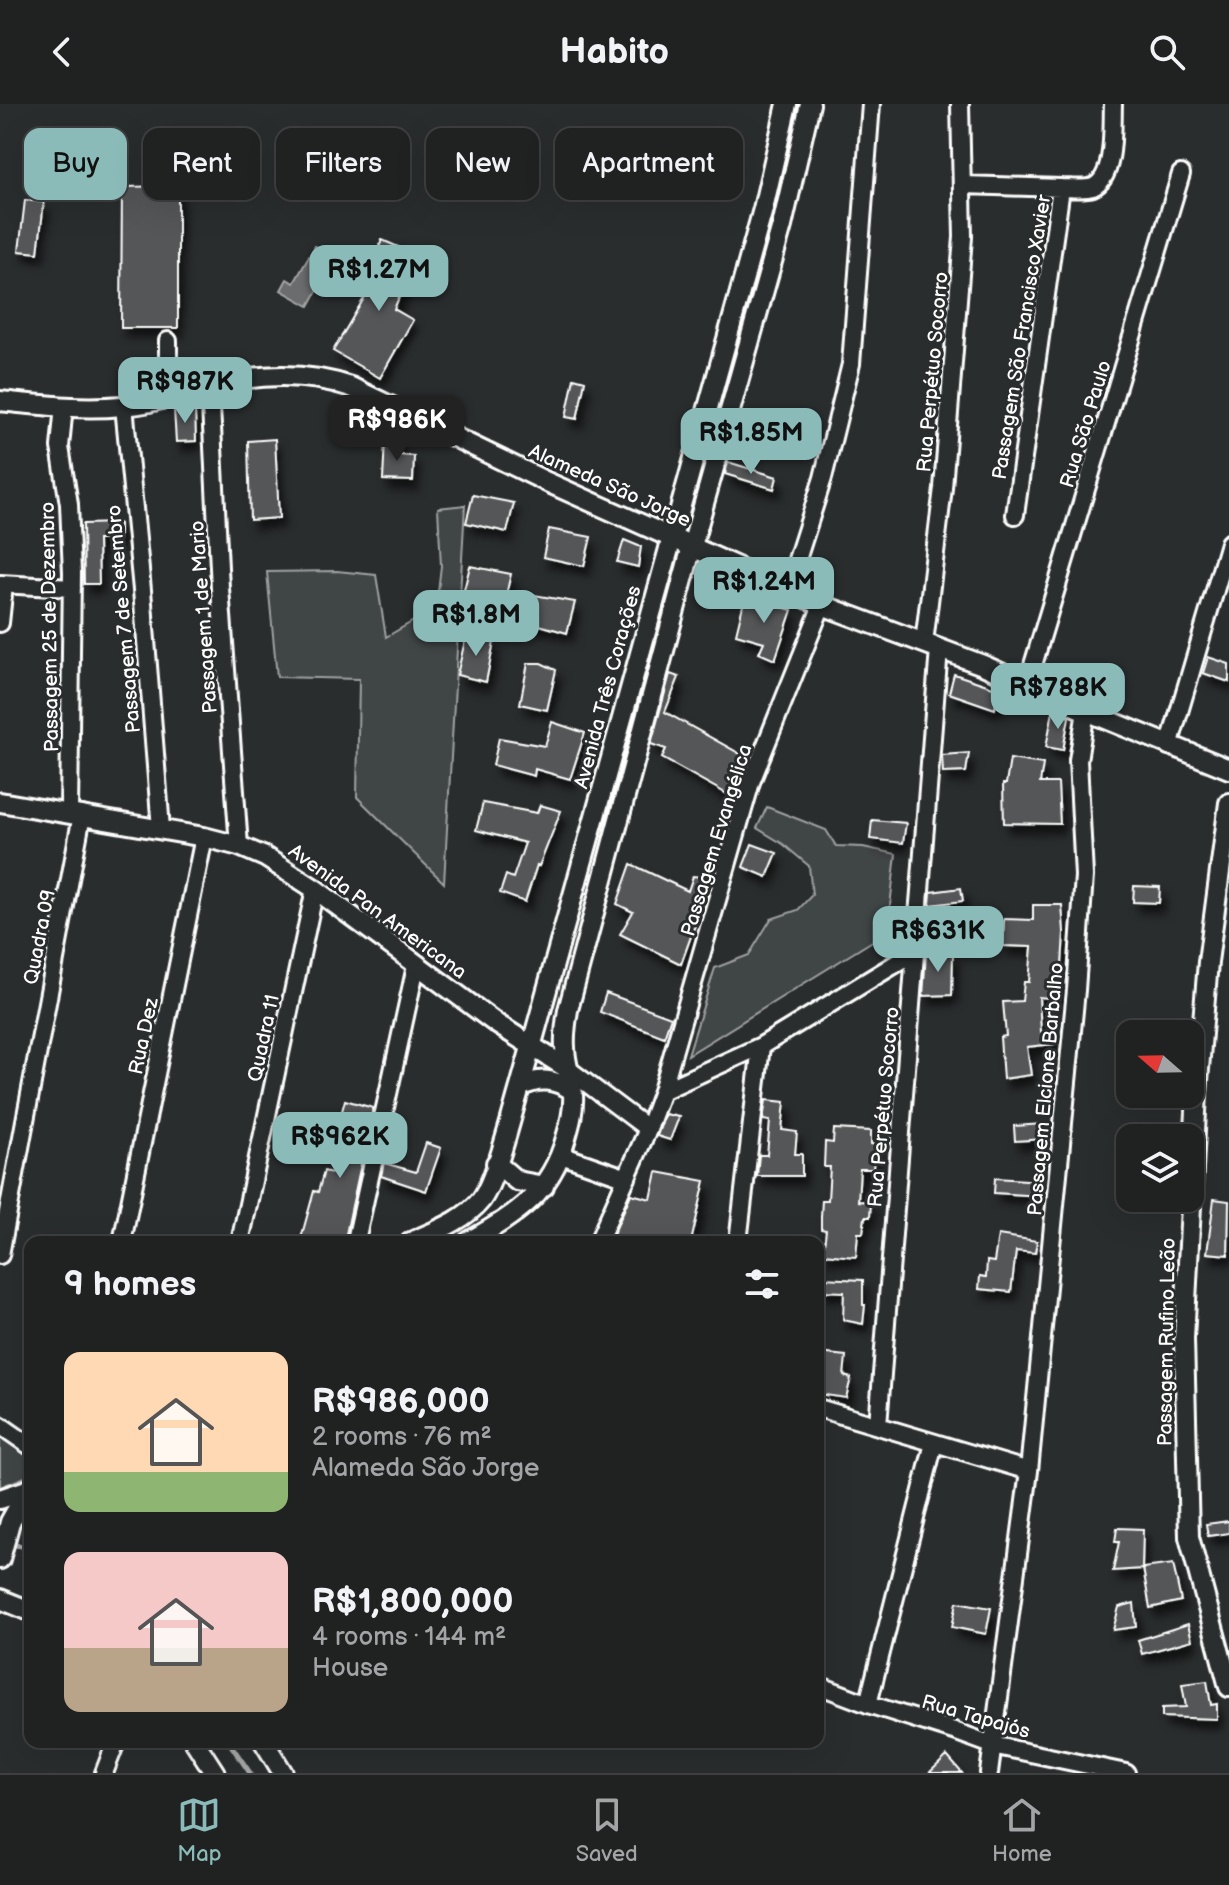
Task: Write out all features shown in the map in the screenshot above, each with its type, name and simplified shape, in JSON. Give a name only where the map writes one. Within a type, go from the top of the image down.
[{"type":"street","name":"Avenida Três Corações","points":[[425,1236],[468,1212],[487,1189],[496,1163],[532,1045],[763,209],[787,104]]},
{"type":"street","points":[[478,1236],[506,1220],[544,1186],[561,1155],[571,1120],[572,1090],[565,1035],[568,1010],[692,546],[782,226],[810,104]]},
{"type":"street","points":[[788,588],[823,478],[851,364],[871,104]]},
{"type":"street","name":"Rua Perpétuo Socorro","points":[[878,1425],[915,952],[932,646],[963,237],[960,104]]},
{"type":"street","name":"Passagem São Francisco Xavier","points":[[1015,515],[1061,188],[1091,188],[1106,174],[1110,159],[1113,104]]},
{"type":"street","name":"Rua São Paulo","points":[[1027,685],[1181,174]]},
{"type":"street","points":[[963,185],[1061,188]]},
{"type":"street","points":[[168,341],[168,398]]},
{"type":"street","name":"Alameda São Jorge","points":[[0,401],[64,406],[124,406],[265,376],[333,381],[547,482],[822,605],[932,646],[1229,769]]},
{"type":"street","name":"Passagem 1 de Mario","points":[[210,386],[220,588],[239,846]]},
{"type":"street","name":"Passagem 25 de Dezembro","points":[[64,406],[60,447],[69,504],[74,810]]},
{"type":"street","name":"Passagem 7 de Setembro","points":[[124,406],[161,829]]},
{"type":"street","points":[[1169,746],[1229,543]]},
{"type":"street","points":[[0,623],[2,585],[72,588]]},
{"type":"street","name":"Passagem Evangélica","points":[[601,1236],[662,1091],[751,782],[822,605]]},
{"type":"street","name":"Passagem Elcione Barbalho","points":[[989,1773],[1029,1471],[1076,990],[1084,876],[1078,760],[1086,711]]},
{"type":"street","name":"Avenida Pan Americana","points":[[0,802],[74,810],[204,837],[265,857],[315,889],[416,966],[568,1069],[648,1129]]},
{"type":"street","name":"Passagem Rufino Leão","points":[[1229,803],[1203,1020],[1184,1339],[1189,1537],[1229,1687]]},
{"type":"street","name":"Quadra 09","points":[[0,1255],[74,810]]},
{"type":"street","name":"Rua Dez","points":[[123,1236],[204,837]]},
{"type":"street","name":"Quadra 11","points":[[241,1236],[315,889]]},
{"type":"street","points":[[662,1091],[761,1046],[915,952]]},
{"type":"street","points":[[357,1236],[416,966]]},
{"type":"street","points":[[739,1236],[761,1046]]},
{"type":"street","points":[[520,1087],[546,1079],[572,1090]]},
{"type":"street","points":[[561,1155],[627,1178]]},
{"type":"street","points":[[496,1163],[517,1181],[544,1186]]},
{"type":"street","points":[[824,1410],[1029,1471]]},
{"type":"street","points":[[0,1425],[24,1442]]},
{"type":"street","points":[[868,1704],[934,1443]]},
{"type":"street","points":[[0,1499],[24,1491]]},
{"type":"street","points":[[0,1559],[10,1522],[24,1498]]},
{"type":"street","points":[[0,1586],[15,1605]]},
{"type":"street","name":"Rua Tapajós","points":[[824,1687],[992,1745],[1126,1773]]},
{"type":"street","points":[[104,1773],[114,1748]]},
{"type":"street","points":[[199,1748],[215,1773]]},
{"type":"street","points":[[268,1748],[283,1773]]},
{"type":"shaded area","points":[[315,246],[336,257],[309,306],[281,290],[287,279],[294,283]]},
{"type":"shaded area","points":[[465,505],[444,883],[357,797],[359,679],[277,677],[267,572],[337,571],[376,575],[386,637],[436,608],[441,566],[438,508]]},
{"type":"shaded area","points":[[767,807],[826,830],[836,846],[863,847],[896,854],[887,932],[688,1055],[715,968],[749,955],[771,919],[798,910],[812,895],[809,866],[783,844],[757,828]]},
{"type":"shaded area","points":[[0,1437],[24,1451],[24,1477],[0,1487]]},
{"type":"building","points":[[127,187],[143,187],[143,200],[178,200],[178,328],[121,328],[122,200],[127,200]]},
{"type":"building","points":[[25,200],[44,202],[38,253],[19,251]]},
{"type":"building","points":[[382,240],[417,255],[394,309],[413,320],[380,378],[333,351],[373,283],[365,280]]},
{"type":"building","points":[[574,378],[585,381],[577,419],[566,417]]},
{"type":"building","points":[[195,408],[196,441],[176,442],[174,409]]},
{"type":"building","points":[[275,439],[279,518],[250,520],[248,441]]},
{"type":"building","points":[[385,439],[399,440],[398,455],[414,456],[413,481],[383,480]]},
{"type":"building","points":[[728,462],[777,477],[774,489],[725,474]]},
{"type":"building","points":[[473,495],[514,503],[507,532],[466,523]]},
{"type":"building","points":[[119,523],[119,540],[98,540],[99,584],[84,584],[83,524]]},
{"type":"building","points":[[549,529],[591,537],[584,566],[543,557]]},
{"type":"building","points":[[624,540],[641,547],[638,567],[617,562]]},
{"type":"building","points":[[470,566],[511,574],[504,603],[463,594]]},
{"type":"building","points":[[534,595],[575,602],[567,633],[529,622]]},
{"type":"building","points":[[745,597],[792,610],[775,660],[759,653],[764,642],[736,634]]},
{"type":"building","points":[[467,632],[494,642],[486,682],[457,675]]},
{"type":"building","points":[[1208,657],[1229,664],[1229,682],[1203,673]]},
{"type":"building","points":[[528,663],[541,663],[556,670],[547,710],[520,704]]},
{"type":"building","points":[[670,674],[679,677],[665,712],[742,755],[733,771],[738,774],[727,794],[662,758],[666,749],[651,744]]},
{"type":"building","points":[[954,674],[999,689],[995,709],[949,693]]},
{"type":"building","points":[[1053,711],[1069,717],[1063,750],[1046,747]]},
{"type":"building","points":[[552,722],[585,733],[570,779],[535,769],[534,776],[493,765],[499,738],[545,746]]},
{"type":"building","points":[[969,753],[966,772],[943,773],[942,755]]},
{"type":"building","points":[[1010,759],[1043,764],[1040,783],[1058,783],[1060,824],[1004,823],[1003,784],[1006,784]]},
{"type":"building","points":[[483,803],[537,813],[540,805],[561,811],[537,865],[525,902],[500,893],[506,875],[513,878],[525,843],[476,830]]},
{"type":"building","points":[[872,820],[906,823],[903,843],[870,839]]},
{"type":"building","points":[[752,844],[777,853],[767,877],[743,867]]},
{"type":"building","points":[[631,864],[688,891],[693,876],[712,878],[681,964],[620,934],[633,912],[617,904]]},
{"type":"building","points":[[1134,886],[1160,887],[1159,903],[1133,902]]},
{"type":"building","points":[[961,888],[963,901],[930,905],[931,892]]},
{"type":"building","points":[[1033,905],[1062,905],[1064,932],[1060,999],[1039,997],[1041,1032],[1052,1031],[1054,1044],[1027,1047],[1031,1075],[1003,1079],[1000,1037],[1006,1036],[1003,1002],[1022,1001],[1024,982],[1029,982],[1032,947],[1003,946],[1004,919],[1033,920]]},
{"type":"building","points":[[926,953],[953,953],[952,995],[923,996]]},
{"type":"building","points":[[606,993],[671,1017],[664,1037],[600,1012]]},
{"type":"building","points":[[345,1100],[373,1108],[346,1236],[302,1236],[314,1191],[318,1192],[324,1171],[332,1173],[343,1127],[338,1126]]},
{"type":"building","points":[[766,1100],[785,1102],[782,1130],[797,1132],[795,1154],[802,1154],[802,1176],[757,1176],[759,1155],[767,1155],[770,1121],[763,1120]]},
{"type":"building","points":[[665,1114],[679,1117],[670,1140],[657,1136]]},
{"type":"building","points":[[1044,1124],[1045,1139],[1015,1141],[1014,1126]]},
{"type":"building","points":[[834,1129],[871,1131],[871,1144],[875,1145],[873,1169],[860,1169],[858,1201],[871,1202],[870,1217],[865,1217],[863,1233],[858,1233],[856,1257],[824,1254],[826,1230],[821,1229],[822,1200],[828,1200],[830,1167],[824,1167],[825,1142],[833,1143]]},
{"type":"building","points":[[426,1143],[441,1148],[426,1191],[381,1176],[384,1163],[416,1172]]},
{"type":"building","points":[[657,1172],[705,1181],[692,1236],[613,1236],[631,1194],[651,1199]]},
{"type":"building","points":[[995,1178],[1042,1181],[1041,1196],[994,1193]]},
{"type":"building","points":[[1214,1199],[1229,1201],[1228,1255],[1207,1253]]},
{"type":"building","points":[[998,1235],[1037,1241],[1035,1253],[1016,1251],[1011,1292],[979,1289],[980,1276],[986,1277],[987,1261],[994,1262]]},
{"type":"building","points":[[824,1278],[863,1280],[863,1324],[843,1320],[844,1292],[824,1291]]},
{"type":"building","points":[[824,1354],[846,1356],[844,1376],[851,1378],[846,1398],[824,1395]]},
{"type":"building","points":[[1229,1521],[1229,1533],[1208,1536],[1206,1524]]},
{"type":"building","points":[[1117,1528],[1143,1529],[1142,1569],[1113,1571],[1119,1542],[1115,1542]]},
{"type":"building","points":[[1173,1564],[1181,1601],[1150,1608],[1143,1568]]},
{"type":"building","points":[[957,1602],[991,1608],[986,1634],[952,1627]]},
{"type":"building","points":[[1134,1603],[1136,1627],[1113,1630],[1119,1607]]},
{"type":"building","points":[[1188,1624],[1192,1640],[1142,1654],[1138,1640]]},
{"type":"building","points":[[1207,1681],[1211,1705],[1217,1704],[1217,1719],[1162,1717],[1162,1708],[1186,1707],[1182,1684]]},
{"type":"building","points":[[947,1756],[962,1773],[929,1773]]},
{"type":"waterway","points":[[7,1544],[24,1546]]},
{"type":"waterway","points":[[233,1748],[250,1773]]}]
